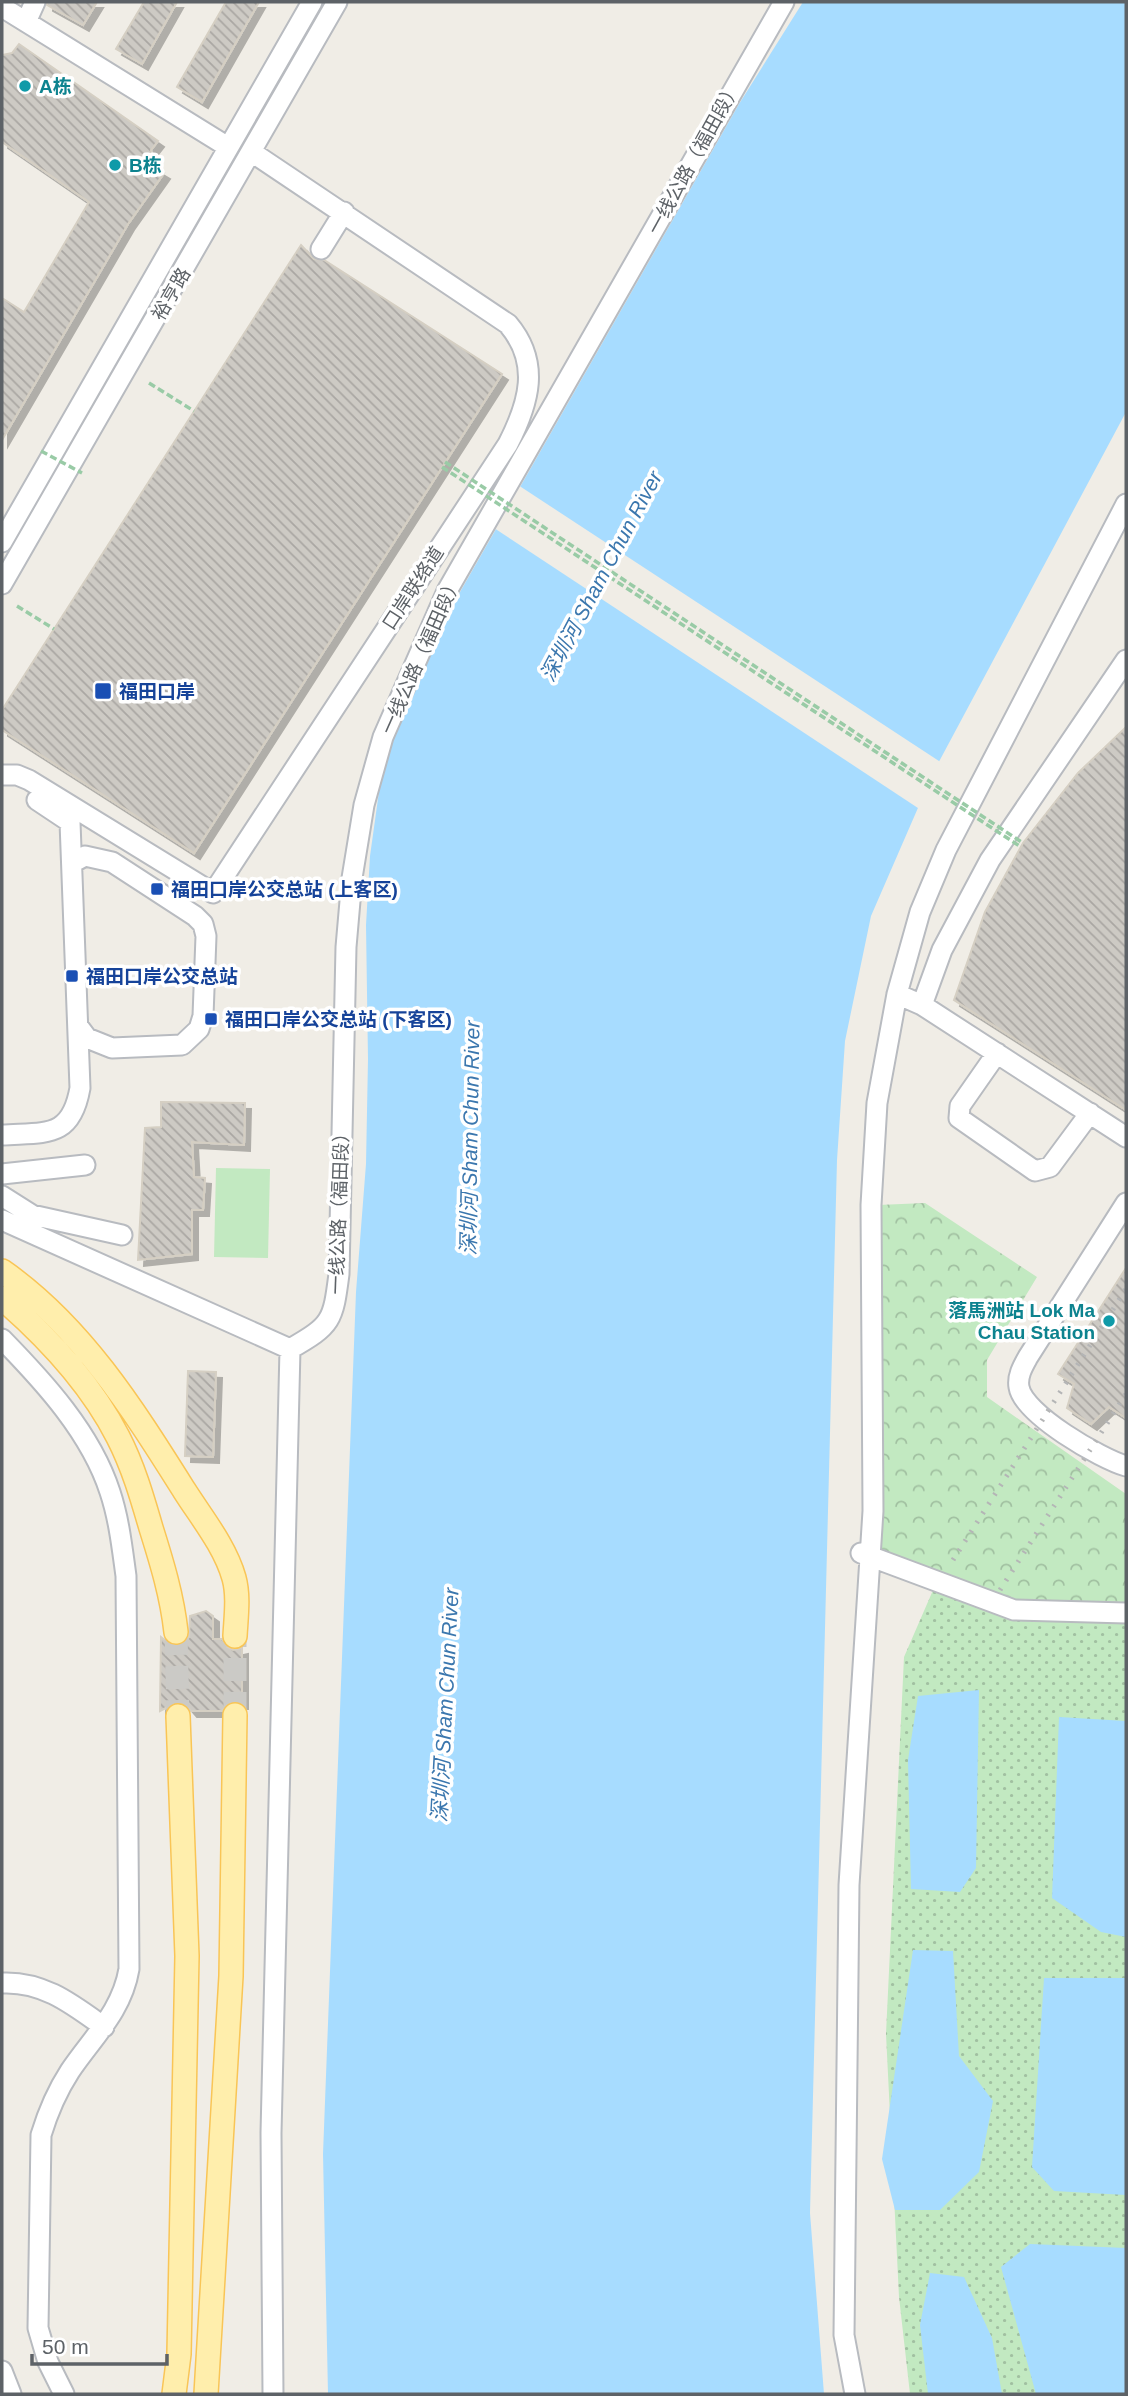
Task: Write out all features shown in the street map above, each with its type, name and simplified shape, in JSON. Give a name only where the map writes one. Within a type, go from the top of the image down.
[{"type":"main road","points":[[2,1271],[32,1294],[80,1342],[143,1424],[208,1527],[233,1577],[235,1636]]},
{"type":"main road","points":[[2,1298],[26,1319],[74,1373],[118,1437],[138,1483],[161,1559],[176,1633]]},
{"type":"main road","points":[[206,2394],[231,1976],[235,1714]]},
{"type":"main road","points":[[174,2394],[179,2354],[187,1956],[178,1716]]},
{"type":"street","points":[[26,22],[35,2]]},
{"type":"street","name":"裕亨路","points":[[2,542],[312,2]]},
{"type":"street","name":"裕亨路","points":[[2,584],[253,153],[337,2]]},
{"type":"street","name":"一线公路（福田段）","points":[[281,1345],[327,1326],[335,1309],[339,1274],[346,947],[352,878],[364,805],[383,737],[447,591],[784,2]]},
{"type":"street","points":[[2,7],[229,147]]},
{"type":"street","name":"口岸联络道","points":[[2,775],[17,775],[30,780],[213,894],[508,444],[527,401],[530,374],[517,334],[498,314],[253,153]]},
{"type":"street","points":[[321,249],[344,212]]},
{"type":"street","points":[[855,2394],[844,2335],[849,1885],[866,1555],[873,1511],[871,1205],[877,1104],[897,994],[920,912],[946,849],[1126,504]]},
{"type":"street","points":[[922,1005],[942,950],[990,860],[1126,660]]},
{"type":"street","points":[[2,775],[70,822],[80,1088],[77,1108],[68,1123],[52,1132],[2,1135]]},
{"type":"street","points":[[72,863],[85,856],[112,862],[195,916],[203,924],[206,936],[203,1016],[199,1029],[181,1045],[112,1048],[87,1038],[78,1026]]},
{"type":"street","points":[[897,994],[922,1005],[1126,1137]]},
{"type":"street","points":[[997,1054],[960,1106],[959,1118],[1035,1171],[1050,1167],[1090,1113]]},
{"type":"street","points":[[2,1174],[85,1165]]},
{"type":"street","points":[[2,1196],[32,1215],[122,1235]]},
{"type":"street","points":[[1126,1203],[1018,1377],[1022,1396],[1036,1413],[1105,1458],[1126,1466]]},
{"type":"street","points":[[2,1220],[281,1345],[271,2133],[273,2394]]},
{"type":"street","points":[[2,1339],[37,1376],[84,1440],[109,1489],[118,1522],[126,1576],[129,1969],[126,1988],[104,2027],[70,2071],[49,2109],[41,2135],[38,2328],[48,2362],[64,2394]]},
{"type":"street","points":[[866,1555],[1014,1609],[1126,1613]]},
{"type":"street","points":[[2,1983],[29,1984],[48,1991],[67,2000],[104,2027]]},
{"type":"street","points":[[2,2371],[11,2394]]},
{"type":"path","points":[[149,383],[194,411]]},
{"type":"path","points":[[41,451],[82,474]]},
{"type":"path","points":[[442,467],[1022,845],[445,462]]},
{"type":"path","points":[[17,606],[54,629]]},
{"type":"green space","points":[[216,1168],[270,1169],[268,1258],[214,1257]]},
{"type":"green space","points":[[925,1203],[1037,1277],[987,1360],[987,1397],[1126,1494],[1126,1605],[1005,1610],[876,1560],[878,1205]]},
{"type":"green space","points":[[937,1581],[1005,1610],[1126,1605],[1126,2394],[910,2394],[899,2297],[886,2034],[904,1657]]},
{"type":"water","name":"深圳河 Sham Chun River","points":[[803,2],[1126,2],[1126,412],[934,771],[871,916],[845,1041],[837,1160],[810,2213],[824,2394],[328,2394],[323,2154],[356,1292],[366,1164],[366,925],[370,856],[383,763],[432,641],[739,104]]},
{"type":"water","points":[[979,1690],[976,1868],[960,1892],[911,1889],[908,1760],[918,1696]]},
{"type":"water","points":[[1059,1717],[1126,1721],[1126,1937],[1101,1932],[1052,1898]]},
{"type":"water","points":[[913,1950],[953,1951],[959,2056],[993,2101],[979,2172],[940,2210],[895,2210],[882,2159]]},
{"type":"water","points":[[1044,1978],[1126,1978],[1126,2195],[1054,2191],[1032,2167]]},
{"type":"water","points":[[1030,2244],[1126,2248],[1126,2394],[1036,2394],[1001,2267]]},
{"type":"water","points":[[930,2273],[964,2277],[992,2338],[1002,2394],[928,2394],[920,2325]]},
{"type":"pier","points":[[518,485],[942,763],[921,810],[494,528]]},
{"type":"building","points":[[47,2],[97,2],[83,25],[47,5]]},
{"type":"building","points":[[144,2],[177,2],[142,64],[116,49]]},
{"type":"building","points":[[226,2],[259,2],[202,102],[177,87]]},
{"type":"building","points":[[19,44],[158,141],[151,150],[154,167],[164,173],[128,224],[2,440],[2,298],[24,312],[89,202],[2,142],[2,55],[12,53]]},
{"type":"building","name":"福田口岸","points":[[301,245],[314,259],[324,260],[502,374],[194,853],[2,730],[2,710]]},
{"type":"building","points":[[1126,727],[1126,1110],[954,1000],[985,912],[1023,843],[1078,773]]},
{"type":"building","points":[[161,1102],[245,1103],[244,1145],[192,1142],[194,1177],[205,1178],[203,1210],[192,1210],[192,1254],[138,1260],[145,1128],[161,1127]]},
{"type":"building","name":"落馬洲站 Lok Ma Chau Station","points":[[1126,1268],[1126,1418],[1109,1407],[1091,1424],[1067,1408],[1074,1384],[1058,1374]]},
{"type":"building","points":[[188,1371],[216,1372],[213,1457],[185,1456]]},
{"type":"building","points":[[206,1611],[213,1616],[213,1639],[222,1639],[227,1647],[233,1650],[242,1648],[242,1703],[229,1703],[222,1711],[191,1711],[185,1704],[177,1702],[160,1711],[161,1637],[171,1645],[184,1643],[189,1637],[190,1616]]},
{"type":"tunnel","points":[[176,1632],[178,1716]]},
{"type":"tunnel","points":[[235,1636],[235,1715]]},
{"type":"railway","points":[[953,1560],[1126,1289]]},
{"type":"railway","points":[[1000,1590],[1126,1394]]},
{"type":"place","name":"A栋","points":[[25,86]]},
{"type":"place","name":"B栋","points":[[115,165]]},
{"type":"place","name":"福田口岸","points":[[103,691]]},
{"type":"place","name":"福田口岸公交总站 (上客区)","points":[[157,889]]},
{"type":"place","name":"福田口岸公交总站","points":[[72,976]]},
{"type":"place","name":"福田口岸公交总站 (下客区)","points":[[211,1019]]},
{"type":"place","name":"落馬洲站 Lok Ma Chau Station","points":[[1109,1321]]}]
